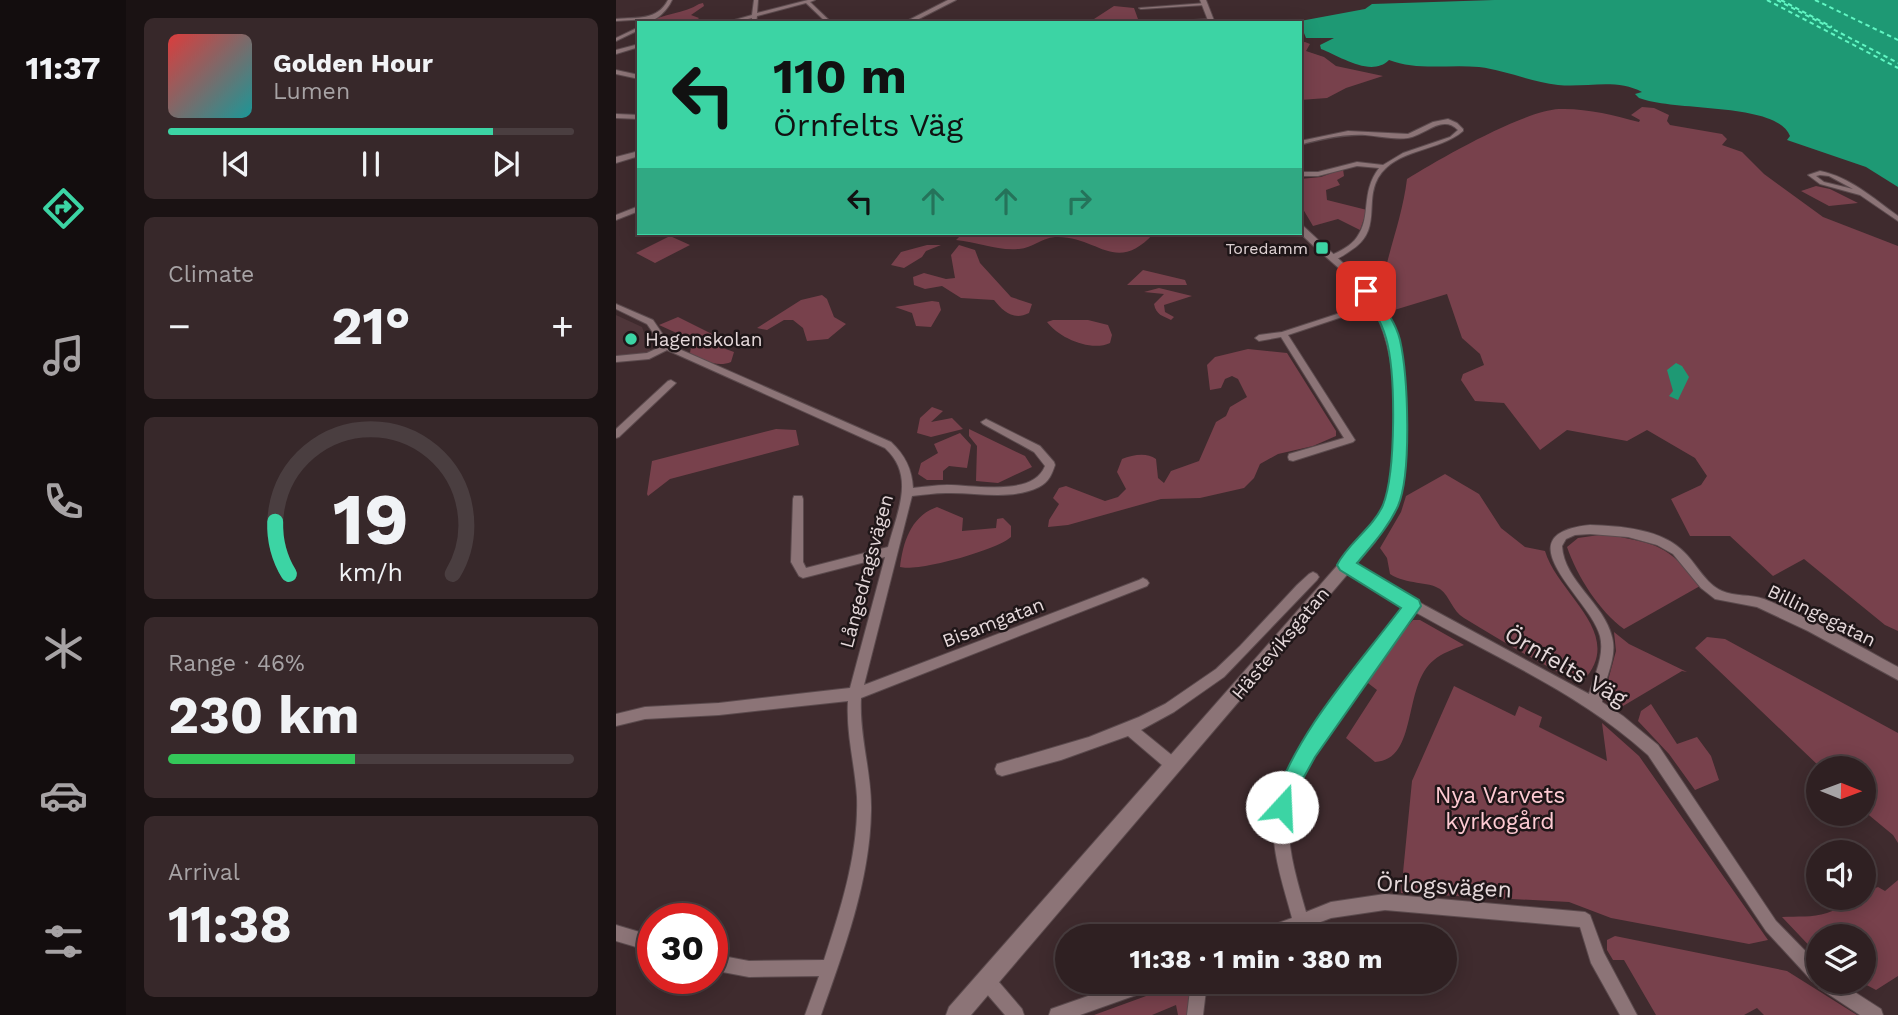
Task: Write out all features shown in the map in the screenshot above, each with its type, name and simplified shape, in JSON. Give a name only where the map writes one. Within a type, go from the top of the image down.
[{"type":"street","points":[[616,20],[650,17],[665,10],[670,0]]},
{"type":"street","points":[[754,21],[756,0]]},
{"type":"street","points":[[910,21],[953,0]]},
{"type":"street","points":[[733,21],[810,1],[828,21]]},
{"type":"street","points":[[1141,8],[1204,2],[1211,21]]},
{"type":"street","points":[[646,21],[650,17]]},
{"type":"street","points":[[616,40],[637,29]]},
{"type":"street","points":[[616,52],[637,46]]},
{"type":"street","points":[[616,72],[637,77]]},
{"type":"street","points":[[616,116],[637,117]]},
{"type":"street","points":[[1302,143],[1341,134],[1405,136],[1420,133],[1440,121],[1454,123],[1461,130],[1452,138],[1383,167],[1357,164],[1318,174],[1302,174]]},
{"type":"street","points":[[616,160],[637,154]]},
{"type":"street","points":[[1333,257],[1358,243],[1370,217],[1372,182],[1383,167]]},
{"type":"street","points":[[1859,193],[1817,181],[1811,175],[1817,172],[1832,174],[1898,219]]},
{"type":"street","points":[[616,218],[637,209]]},
{"type":"street","name":"Hästeviksgatan","points":[[957,1015],[1346,565],[1382,521],[1391,504],[1398,474],[1396,356],[1390,329],[1377,304],[1302,228]]},
{"type":"street","points":[[1259,338],[1283,334],[1377,304]]},
{"type":"street","name":"Långedragsvägen","points":[[616,306],[650,322],[667,347],[888,445],[903,461],[908,492],[855,694],[852,724],[863,785],[864,813],[853,880],[830,968],[813,1015]]},
{"type":"street","points":[[1283,334],[1350,440],[1293,457]]},
{"type":"street","points":[[616,359],[649,356],[667,347]]},
{"type":"street","points":[[616,435],[671,383]]},
{"type":"street","points":[[908,492],[1009,489],[1034,485],[1044,480],[1050,466],[1042,452],[986,422]]},
{"type":"street","points":[[798,499],[797,562],[803,573],[891,551]]},
{"type":"street","name":"Billingegatan","points":[[1595,704],[1594,694],[1608,656],[1607,637],[1596,615],[1562,566],[1555,548],[1556,542],[1564,534],[1580,529],[1629,533],[1659,540],[1679,553],[1715,593],[1746,598],[1772,609],[1898,674]]},
{"type":"street","name":"Örnfelts Väg","points":[[1346,565],[1412,606],[1595,704],[1623,722],[1653,750],[1771,926],[1806,964]]},
{"type":"street","points":[[1002,769],[1075,750],[1130,729],[1181,700],[1219,673],[1313,577]]},
{"type":"street","name":"Bisamgatan","points":[[616,720],[645,713],[719,709],[855,694],[1143,583]]},
{"type":"street","points":[[1300,920],[1282,833],[1286,795],[1308,750],[1412,606]]},
{"type":"street","points":[[1130,729],[1174,766]]},
{"type":"street","name":"Örlogsvägen","points":[[1291,924],[1343,907],[1385,902],[1585,920],[1597,957],[1629,1015]]},
{"type":"street","points":[[616,933],[637,939]]},
{"type":"street","points":[[728,965],[749,969],[830,968]]},
{"type":"street","points":[[986,980],[1016,1015]]},
{"type":"street","points":[[1057,1015],[1116,994]]},
{"type":"street","points":[[1195,1015],[1198,994]]},
{"type":"street","points":[[1843,994],[1875,1015]]},
{"type":"shaded area","points":[[1494,0],[1898,0],[1898,187],[1866,167],[1787,140],[1790,136],[1781,125],[1766,118],[1656,102],[1639,98],[1635,94],[1642,92],[1622,85],[1558,85],[1479,67],[1422,66],[1389,60],[1382,65],[1365,66],[1321,49],[1320,45],[1334,38],[1306,38],[1300,21],[1365,9],[1372,4]]},
{"type":"shaded area","name":"Hagenskolan","points":[[616,315],[642,327],[651,352],[616,357]]},
{"type":"shaded area","points":[[1676,363],[1682,366],[1689,377],[1678,400],[1669,396],[1673,391],[1667,370]]},
{"type":"green space","points":[[703,3],[704,6],[691,15],[699,18],[696,21],[652,21],[660,17]]},
{"type":"green space","points":[[1114,6],[1134,8],[1138,19],[1099,21],[1094,19]]},
{"type":"green space","points":[[1302,43],[1310,44],[1306,51],[1324,57],[1336,66],[1383,76],[1346,88],[1327,98],[1302,100]]},
{"type":"green space","points":[[1642,107],[1654,108],[1669,115],[1667,121],[1670,125],[1722,134],[1727,139],[1722,145],[1742,152],[1764,174],[1823,217],[1898,246],[1898,631],[1885,625],[1804,559],[1773,576],[1730,536],[1690,536],[1671,499],[1701,485],[1707,476],[1695,458],[1647,430],[1627,441],[1567,430],[1540,450],[1504,403],[1475,401],[1461,380],[1463,374],[1484,365],[1480,354],[1462,338],[1447,294],[1391,311],[1380,296],[1407,179],[1482,137],[1543,112],[1559,109],[1579,110],[1639,122],[1640,120],[1631,115]]},
{"type":"green space","points":[[1343,169],[1344,176],[1337,180],[1340,185],[1326,190],[1327,200],[1367,210],[1360,230],[1338,219],[1313,226],[1302,207],[1302,179],[1321,177]]},
{"type":"green space","points":[[1816,186],[1830,189],[1858,203],[1829,206],[1801,191]]},
{"type":"green space","points":[[961,235],[1152,235],[1140,245],[1117,253],[1070,238],[1055,237],[1024,248],[1011,249],[956,240]]},
{"type":"green space","points":[[670,236],[690,245],[655,263],[636,253]]},
{"type":"green space","points":[[927,245],[941,245],[926,251],[922,257],[904,268],[891,265],[901,252]]},
{"type":"green space","points":[[959,245],[975,250],[980,263],[1011,297],[1032,304],[1029,313],[1013,315],[994,300],[961,298],[942,286],[925,289],[914,285],[913,277],[924,273],[946,279],[955,278],[951,255]]},
{"type":"green space","points":[[1143,270],[1185,280],[1187,285],[1127,285]]},
{"type":"green space","points":[[1159,288],[1192,296],[1164,305],[1165,312],[1174,317],[1171,320],[1160,315],[1155,308],[1154,304],[1164,294],[1144,292]]},
{"type":"green space","points":[[822,295],[827,299],[834,317],[846,324],[828,339],[807,341],[803,328],[793,320],[784,320],[767,330],[757,328],[801,300]]},
{"type":"green space","points":[[939,302],[941,310],[931,327],[916,326],[912,313],[895,307]]},
{"type":"green space","points":[[678,317],[716,336],[720,347],[734,352],[731,362],[715,364],[695,356],[690,353],[692,340],[659,325]]},
{"type":"green space","points":[[1088,320],[1108,325],[1112,335],[1110,343],[1094,346],[1076,342],[1052,328],[1047,322]]},
{"type":"green space","points":[[1248,349],[1287,353],[1336,431],[1336,436],[1313,446],[1278,454],[1260,464],[1254,478],[1244,488],[1200,498],[1161,499],[1068,525],[1048,527],[1049,520],[1059,504],[1053,498],[1059,488],[1066,486],[1105,501],[1118,497],[1126,489],[1117,472],[1122,459],[1144,455],[1156,459],[1158,478],[1164,483],[1171,471],[1199,461],[1216,422],[1226,416],[1230,407],[1247,397],[1238,379],[1232,376],[1225,379],[1221,388],[1210,390],[1207,365],[1215,357]]},
{"type":"green space","points":[[932,407],[943,411],[931,422],[952,418],[963,429],[931,437],[917,433],[920,418]]},
{"type":"green space","points":[[776,429],[796,430],[799,445],[670,479],[648,496],[652,461]]},
{"type":"green space","points":[[969,429],[1025,456],[1032,467],[998,483],[976,481],[977,446],[969,436]]},
{"type":"green space","points":[[960,433],[971,445],[967,468],[949,466],[943,471],[943,480],[927,480],[918,474],[921,463],[938,453],[934,444]]},
{"type":"green space","points":[[1445,474],[1479,494],[1501,528],[1525,547],[1545,551],[1552,567],[1594,631],[1597,647],[1595,664],[1583,681],[1576,681],[1547,666],[1464,618],[1440,589],[1390,574],[1387,558],[1380,548],[1401,512],[1406,496]]},
{"type":"green space","points":[[937,507],[963,518],[962,531],[996,528],[997,519],[1003,518],[1011,526],[1011,537],[990,548],[957,559],[910,568],[900,567],[903,548],[910,531],[921,517]]},
{"type":"green space","points":[[1606,534],[1660,548],[1678,561],[1700,586],[1624,629],[1606,613],[1590,592],[1567,547],[1578,538]]},
{"type":"green space","points":[[1413,620],[1420,620],[1464,645],[1437,658],[1424,671],[1417,686],[1405,735],[1398,749],[1389,758],[1375,762],[1346,738],[1377,690],[1364,680]]},
{"type":"green space","points":[[1614,632],[1629,644],[1687,672],[1682,671],[1618,709],[1603,699],[1616,651]]},
{"type":"green space","points":[[1707,637],[1725,639],[1898,733],[1898,843],[1893,835],[1876,821],[1876,756],[1808,756],[1695,648]]},
{"type":"green space","name":"Nya Varvets kyrkogård","points":[[1454,686],[1515,716],[1519,706],[1542,717],[1539,727],[1607,761],[1602,723],[1639,756],[1768,940],[1749,944],[1611,918],[1569,902],[1401,893],[1412,781]]},
{"type":"green space","points":[[1651,704],[1677,744],[1697,737],[1711,756],[1719,780],[1695,790],[1669,754],[1638,721],[1641,711]]},
{"type":"green space","points":[[1898,880],[1898,976],[1876,990],[1876,924],[1806,924],[1806,942],[1782,917],[1810,916],[1833,910],[1876,910],[1876,888],[1885,891]]},
{"type":"green space","points":[[1615,936],[1787,971],[1806,983],[1806,994],[1824,994],[1857,1015],[1764,1015],[1757,1008],[1744,1015],[1656,1015],[1624,960],[1613,960],[1607,950],[1607,940]]},
{"type":"green space","points":[[1152,994],[1190,995],[1188,1015],[1178,1015],[1176,1005],[1152,1015],[1094,1015]]},
{"type":"ferry route","points":[[1767,0],[1898,68]]},
{"type":"ferry route","points":[[1777,0],[1898,63]]},
{"type":"ferry route","points":[[1781,0],[1832,27]]},
{"type":"ferry route","points":[[1815,0],[1898,40]]},
{"type":"place","name":"Toredamm","points":[[1322,248]]},
{"type":"place","name":"Hagenskolan","points":[[631,339]]},
{"type":"route","points":[[1282,807],[1290,782],[1308,750],[1412,606],[1346,565],[1370,538],[1391,504],[1400,454],[1393,340],[1385,317],[1366,291]]}]
